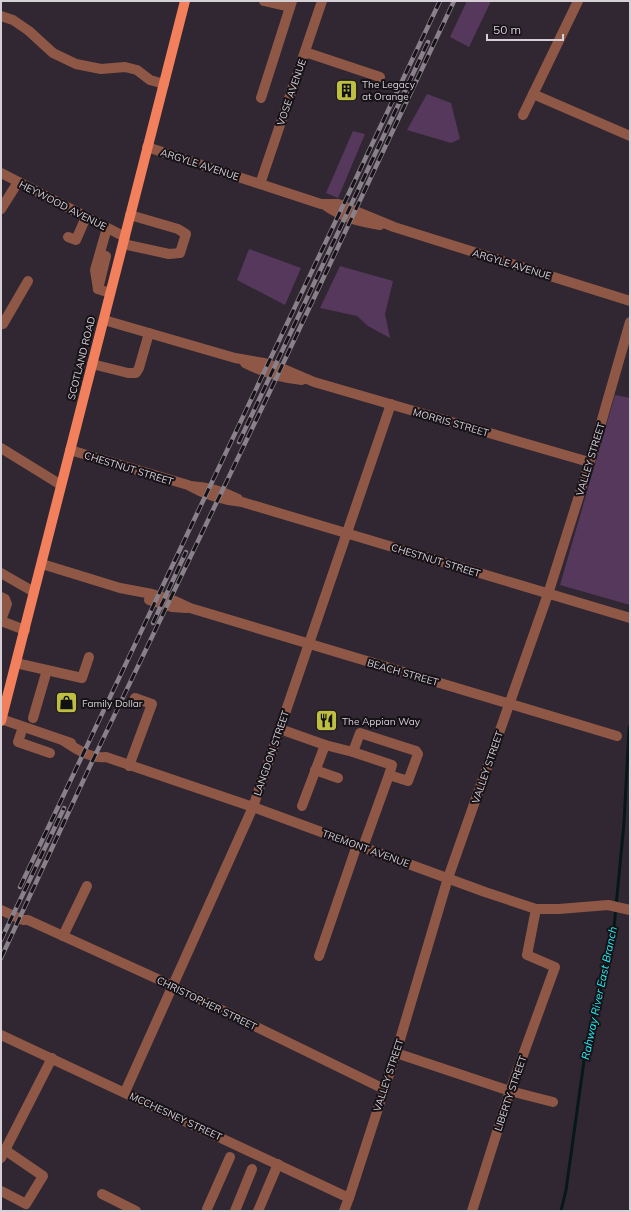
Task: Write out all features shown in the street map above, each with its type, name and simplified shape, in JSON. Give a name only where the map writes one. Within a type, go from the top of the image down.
[{"type":"main road","name":"SCOTLAND ROAD","points":[[1,719],[42,564],[185,1]]},
{"type":"street","points":[[261,98],[291,4],[264,1]]},
{"type":"street","name":"VOSE AVENUE","points":[[260,184],[322,1]]},
{"type":"street","points":[[523,115],[578,1]]},
{"type":"street","points":[[1,16],[13,20],[29,31],[53,53],[76,64],[101,69],[125,68],[137,70],[150,80],[164,84]]},
{"type":"street","points":[[305,52],[380,78]]},
{"type":"street","points":[[533,94],[630,136]]},
{"type":"street","name":"ARGYLE AVENUE","points":[[148,147],[321,204],[356,222],[394,227],[630,301]]},
{"type":"street","name":"HEYWOOD AVENUE","points":[[1,173],[108,228],[124,240],[169,254],[180,253],[186,234],[178,229],[130,215]]},
{"type":"street","points":[[1,209],[18,182]]},
{"type":"street","points":[[68,237],[76,240],[86,217]]},
{"type":"street","points":[[108,228],[103,255],[95,270],[98,289],[110,293]]},
{"type":"street","points":[[103,255],[119,259]]},
{"type":"street","points":[[2,324],[28,281]]},
{"type":"street","name":"MORRIS STREET","points":[[104,320],[234,358],[259,370],[283,378],[314,382],[589,462]]},
{"type":"street","name":"VALLEY STREET","points":[[344,1211],[350,1198],[396,1053],[448,878],[548,594],[630,322]]},
{"type":"street","points":[[92,364],[128,373],[136,373],[139,368],[149,333]]},
{"type":"street","name":"LANGDON STREET","points":[[125,1092],[253,807],[391,404]]},
{"type":"street","points":[[1,448],[61,485]]},
{"type":"street","name":"CHESTNUT STREET","points":[[70,450],[188,485],[210,496],[224,500],[242,502],[630,618]]},
{"type":"street","name":"BEACH STREET","points":[[42,564],[120,588],[172,607],[190,608],[309,645],[617,736]]},
{"type":"street","points":[[1,574],[34,592]]},
{"type":"street","points":[[1,597],[5,599],[7,604],[1,620],[25,630]]},
{"type":"street","points":[[16,663],[82,678],[89,657]]},
{"type":"street","points":[[33,718],[47,670]]},
{"type":"street","points":[[129,766],[152,704],[135,698]]},
{"type":"street","name":"TREMONT AVENUE","points":[[1,719],[64,742],[80,751],[100,758],[106,757],[253,807],[485,892],[536,909],[559,909],[608,905],[630,910]]},
{"type":"street","points":[[23,727],[18,742],[50,753]]},
{"type":"street","points":[[280,729],[325,745],[353,752],[392,765],[319,956]]},
{"type":"street","points":[[353,752],[360,733],[416,751],[418,754],[408,781],[389,775]]},
{"type":"street","points":[[302,806],[325,745]]},
{"type":"street","points":[[316,770],[338,778]]},
{"type":"street","points":[[63,936],[87,886]]},
{"type":"street","name":"CHRISTOPHER STREET","points":[[1,904],[26,915],[28,920]]},
{"type":"street","name":"LIBERTY STREET","points":[[472,1211],[510,1091],[555,967],[527,955],[536,909]]},
{"type":"street","name":"CHRISTOPHER STREET","points":[[1,910],[23,920],[28,920],[172,986],[384,1089]]},
{"type":"street","name":"MCCHESNEY STREET","points":[[1,1035],[350,1198]]},
{"type":"street","points":[[396,1053],[510,1091],[553,1102]]},
{"type":"street","points":[[1,1191],[26,1204],[43,1176],[3,1154],[52,1058]]},
{"type":"street","points":[[207,1210],[230,1157]]},
{"type":"street","points":[[258,1211],[278,1164]]},
{"type":"street","points":[[235,1211],[252,1170]]},
{"type":"street","points":[[102,1194],[136,1211]]},
{"type":"shaded area","points":[[467,1],[491,1],[469,47],[450,37]]},
{"type":"shaded area","points":[[427,94],[451,103],[460,139],[451,143],[407,130]]},
{"type":"shaded area","points":[[353,131],[365,134],[338,198],[326,193]]},
{"type":"shaded area","points":[[249,249],[301,268],[285,305],[237,280]]},
{"type":"shaded area","points":[[340,266],[393,281],[385,314],[390,338],[368,326],[357,316],[320,308]]},
{"type":"shaded area","points":[[615,395],[630,398],[630,605],[560,585]]},
{"type":"waterway","name":"Rahway River East Branch","points":[[561,1211],[566,1190],[584,1061],[613,938],[624,823],[630,726]]},
{"type":"railway","points":[[20,887],[440,1]]},
{"type":"railway","points":[[1,958],[91,764],[272,387],[454,1]]},
{"type":"railway","points":[[239,442],[428,42]]},
{"type":"railway","points":[[153,623],[186,552]]},
{"type":"railway","points":[[1,940],[64,808]]},
{"type":"place","name":"The Legacy at Orange","points":[[346,90]]},
{"type":"place","name":"Family Dollar","points":[[66,703]]},
{"type":"place","name":"The Appian Way","points":[[326,721]]}]
